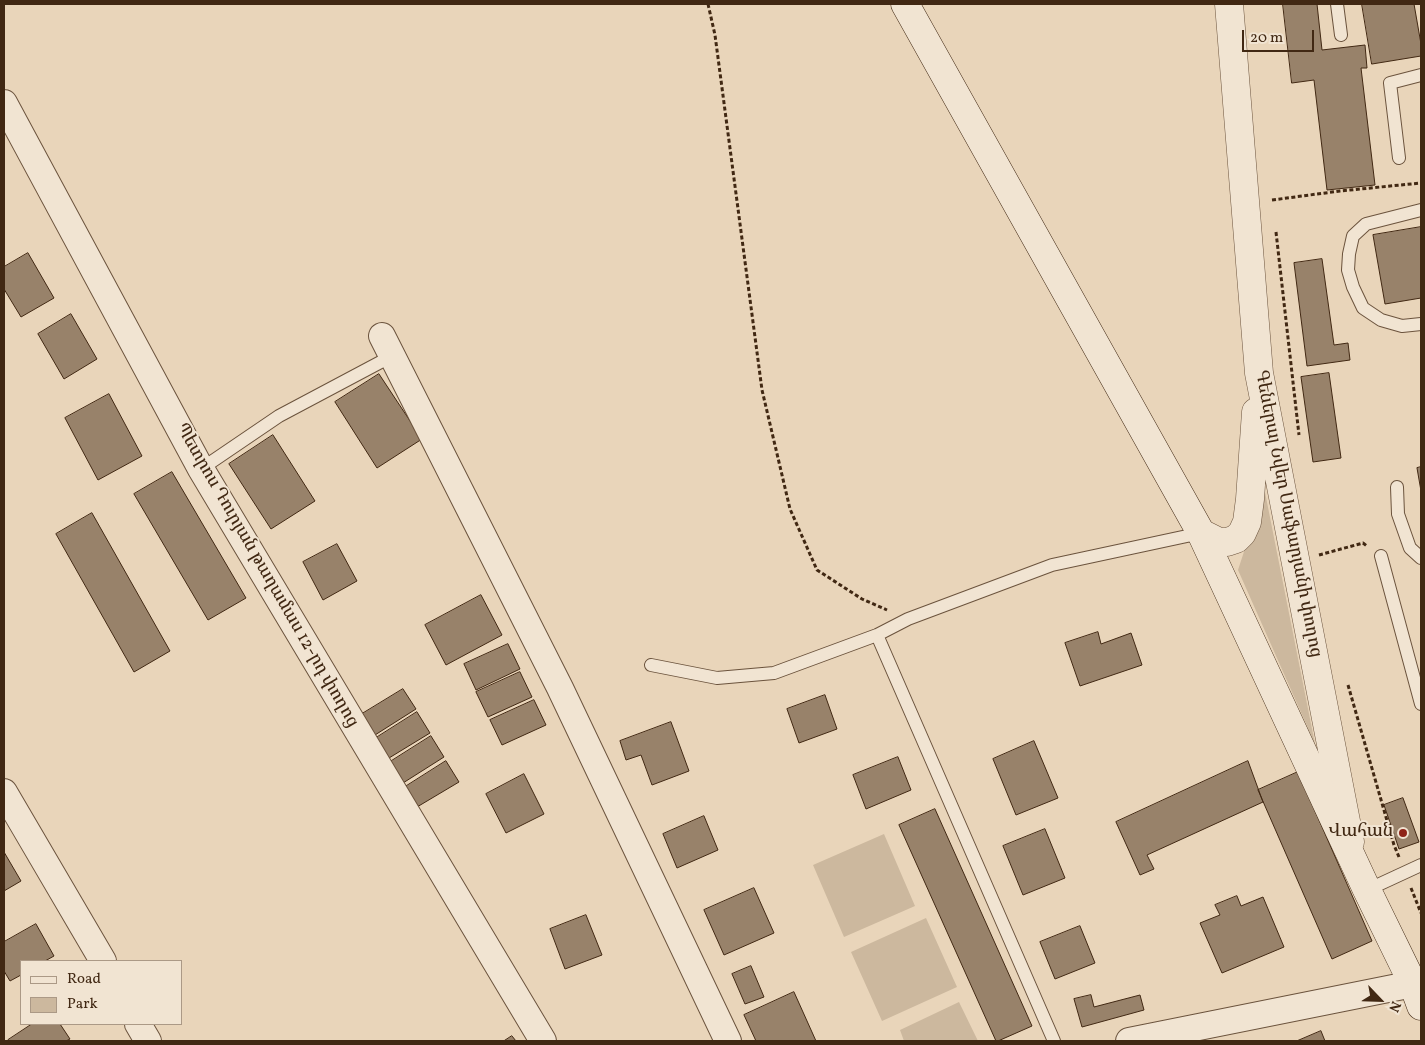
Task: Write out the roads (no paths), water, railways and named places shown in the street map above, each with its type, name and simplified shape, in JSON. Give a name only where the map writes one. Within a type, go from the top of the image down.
[{"type":"main road","points":[[905,4],[1201,533],[1353,858]]},
{"type":"main road","name":"Գեներալ Նվեր Սաֆարյանի փողոց","points":[[1229,4],[1259,373],[1353,858],[1417,995]]},
{"type":"main road","points":[[1201,533],[1219,542],[1227,542],[1236,539],[1242,533],[1247,522],[1259,373]]},
{"type":"street","name":"Պետրոս Դուրյան թաղամաս 12-րդ փողոց","points":[[4,103],[201,469],[542,1041]]},
{"type":"street","points":[[387,346],[560,688],[728,1041]]},
{"type":"street","points":[[4,792],[102,960]]},
{"type":"street","points":[[1129,1041],[1417,995]]},
{"type":"street","points":[[139,1025],[148,1041]]},
{"type":"lane","points":[[1337,4],[1341,35]]},
{"type":"lane","points":[[1399,158],[1390,83],[1421,75]]},
{"type":"lane","points":[[1421,210],[1366,224],[1353,236],[1348,262],[1348,270],[1353,287],[1363,308],[1381,320],[1402,326],[1421,324]]},
{"type":"lane","points":[[201,469],[387,346]]},
{"type":"lane","points":[[1397,487],[1398,514],[1410,548],[1421,558]]},
{"type":"lane","points":[[651,665],[717,678],[774,673],[877,635],[908,619],[1052,565],[1201,533]]},
{"type":"lane","points":[[1381,556],[1421,704]]},
{"type":"lane","points":[[877,635],[1054,1041]]},
{"type":"lane","points":[[1367,890],[1421,865]]},
{"type":"place","name":"Վահան","points":[[1403,833]]}]
